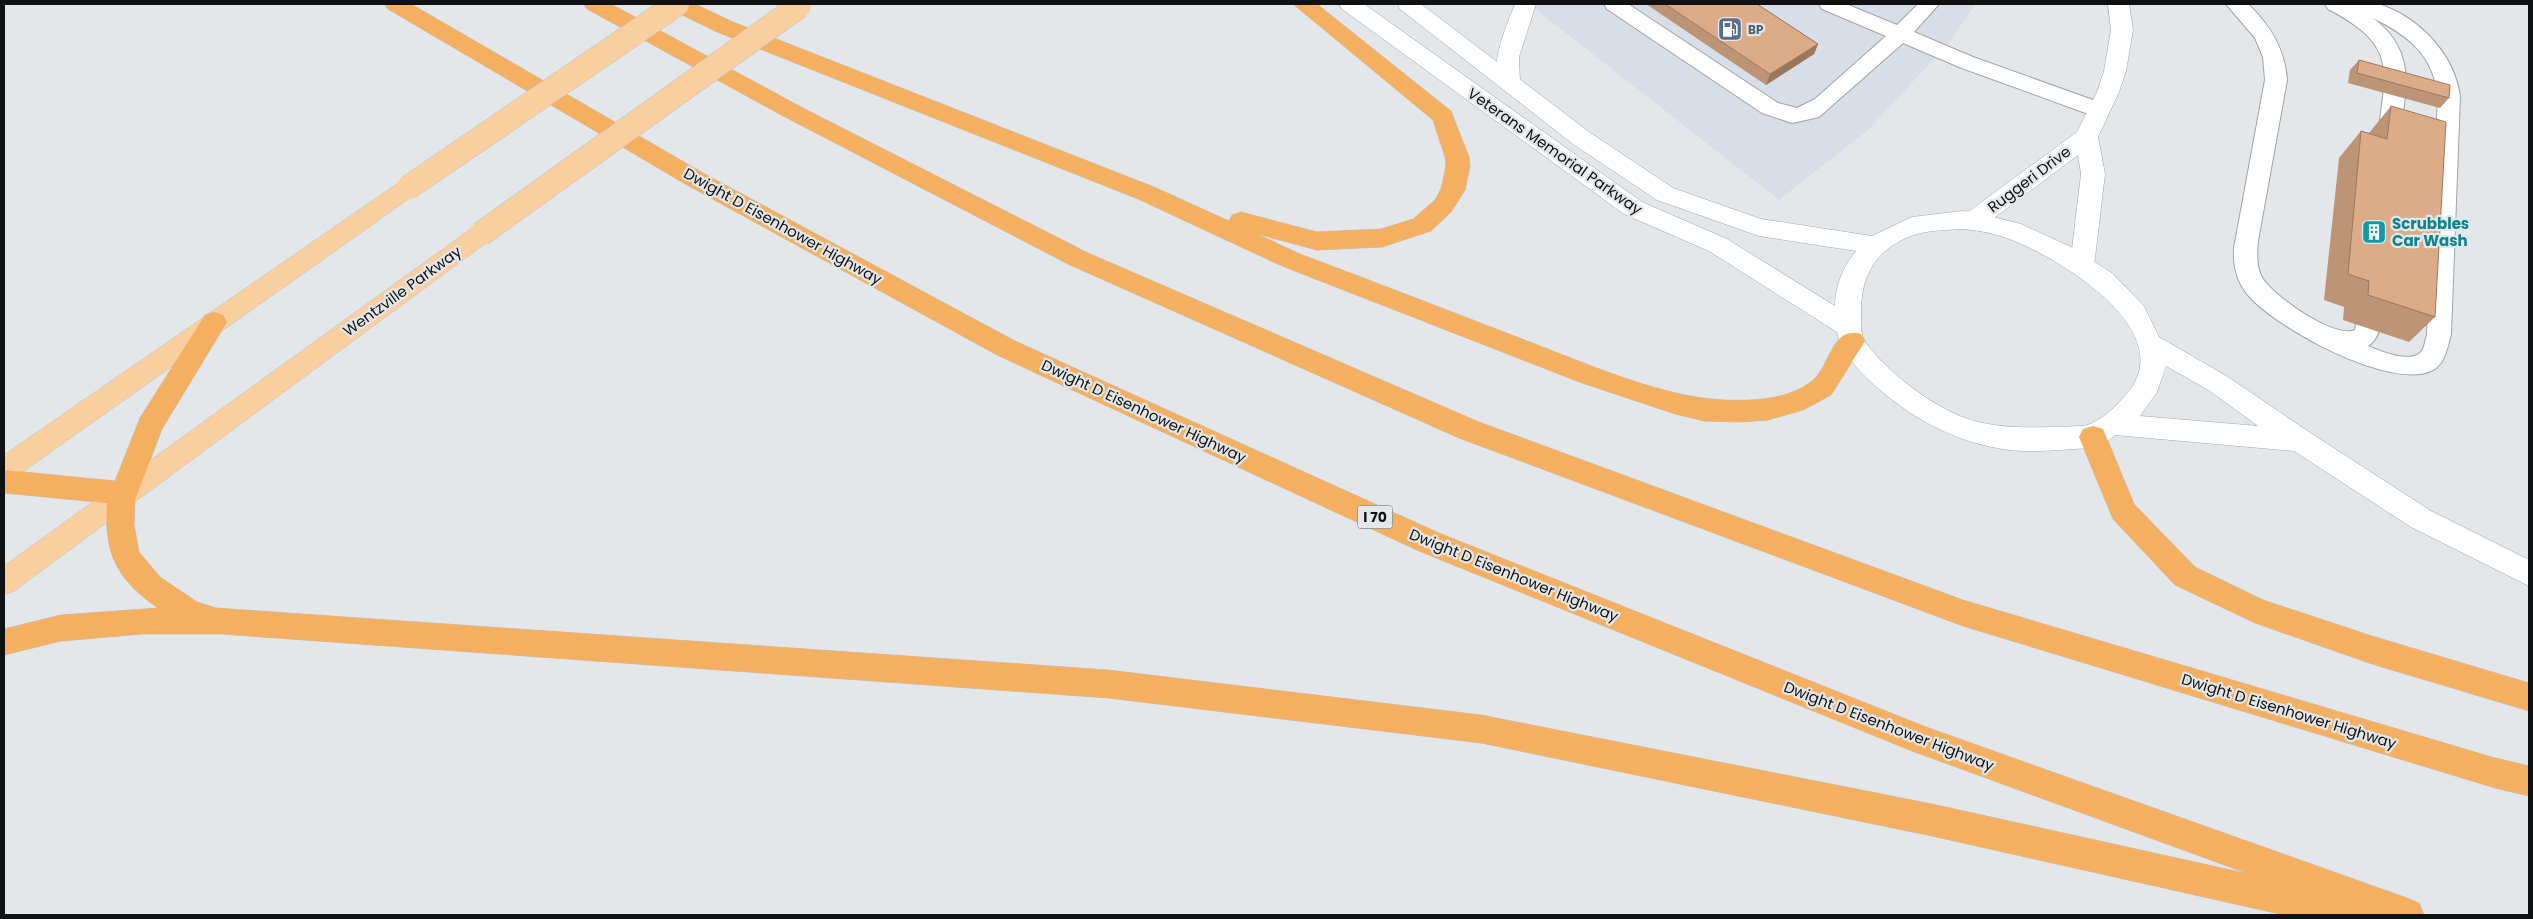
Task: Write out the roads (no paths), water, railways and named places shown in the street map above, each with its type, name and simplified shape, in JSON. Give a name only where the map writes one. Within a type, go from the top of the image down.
[{"type":"highway","name":"Dwight D Eisenhower Highway","points":[[396,4],[696,180],[1006,348],[1429,542],[1923,741],[2407,915]]},
{"type":"highway","name":"Dwight D Eisenhower Highway","points":[[594,4],[792,112],[1079,259],[1469,430],[1963,613],[2495,773],[2529,781]]},
{"type":"highway","points":[[677,4],[725,27],[1146,193],[1291,260],[1630,390],[1704,410],[1768,409],[1801,398],[1822,388],[1850,334]]},
{"type":"highway","points":[[1146,193],[1285,234],[1317,241],[1382,238],[1422,225],[1442,206],[1453,190],[1458,166],[1454,142],[1443,116],[1304,4]]},
{"type":"highway","points":[[214,322],[150,426],[123,493],[120,525],[126,557],[150,586],[189,612],[221,621]]},
{"type":"highway","points":[[2101,430],[2123,511],[2186,576],[2255,610],[2372,650],[2529,697]]},
{"type":"highway","points":[[4,481],[123,493]]},
{"type":"highway","points":[[4,642],[61,628],[143,621],[221,621],[1108,684],[1481,729],[1932,820],[2357,915]]},
{"type":"main road","points":[[4,470],[214,322],[677,4]]},
{"type":"main road","name":"Wentzville Parkway","points":[[4,582],[123,493],[800,5]]},
{"type":"street","name":"Veterans Memorial Parkway","points":[[1350,4],[1562,159],[1633,208],[1718,245],[1850,334]]},
{"type":"street","name":"Veterans Memorial Parkway","points":[[1408,4],[1581,138],[1665,194],[1759,227],[1875,245]]},
{"type":"street","points":[[1509,82],[1508,57],[1524,4]]},
{"type":"street","name":"Ruggeri Drive","points":[[1973,221],[2086,137],[2100,110],[2115,71],[2120,51],[2122,30],[2119,4]]},
{"type":"street","name":"Ruggeri Drive","points":[[2082,266],[2093,174],[2086,137]]},
{"type":"street","points":[[2101,430],[2129,410],[2148,385],[2153,366],[2153,350],[2135,313],[2103,280],[2062,253],[2012,230],[1973,221],[1912,226],[1875,245],[1857,266],[1848,297],[1850,334],[1854,346],[1878,373],[1913,403],[1958,427],[2010,439],[2101,430],[2299,440]]},
{"type":"street","points":[[2149,343],[2219,384],[2299,440],[2421,519],[2529,574]]},
{"type":"lane","points":[[1614,4],[1770,108],[1781,114],[1794,116],[1815,110],[1900,36],[1929,4]]},
{"type":"lane","points":[[1828,4],[1900,36],[2003,77],[2100,110]]},
{"type":"lane","points":[[2236,4],[2262,32],[2272,48],[2277,65],[2276,80],[2246,241],[2244,258],[2247,273],[2256,289],[2276,307],[2331,339],[2363,355],[2406,366],[2424,364],[2435,353],[2439,334],[2449,96],[2446,76],[2436,57],[2417,37],[2398,23],[2360,4]]},
{"type":"lane","points":[[2335,4],[2368,24],[2381,37],[2395,64],[2386,164]]},
{"type":"lane","points":[[2331,339],[2355,340],[2367,334],[2375,272]]},
{"type":"place","name":"BP","points":[[1730,29]]},
{"type":"place","name":"Scrubbles Car Wash","points":[[2374,232]]}]
